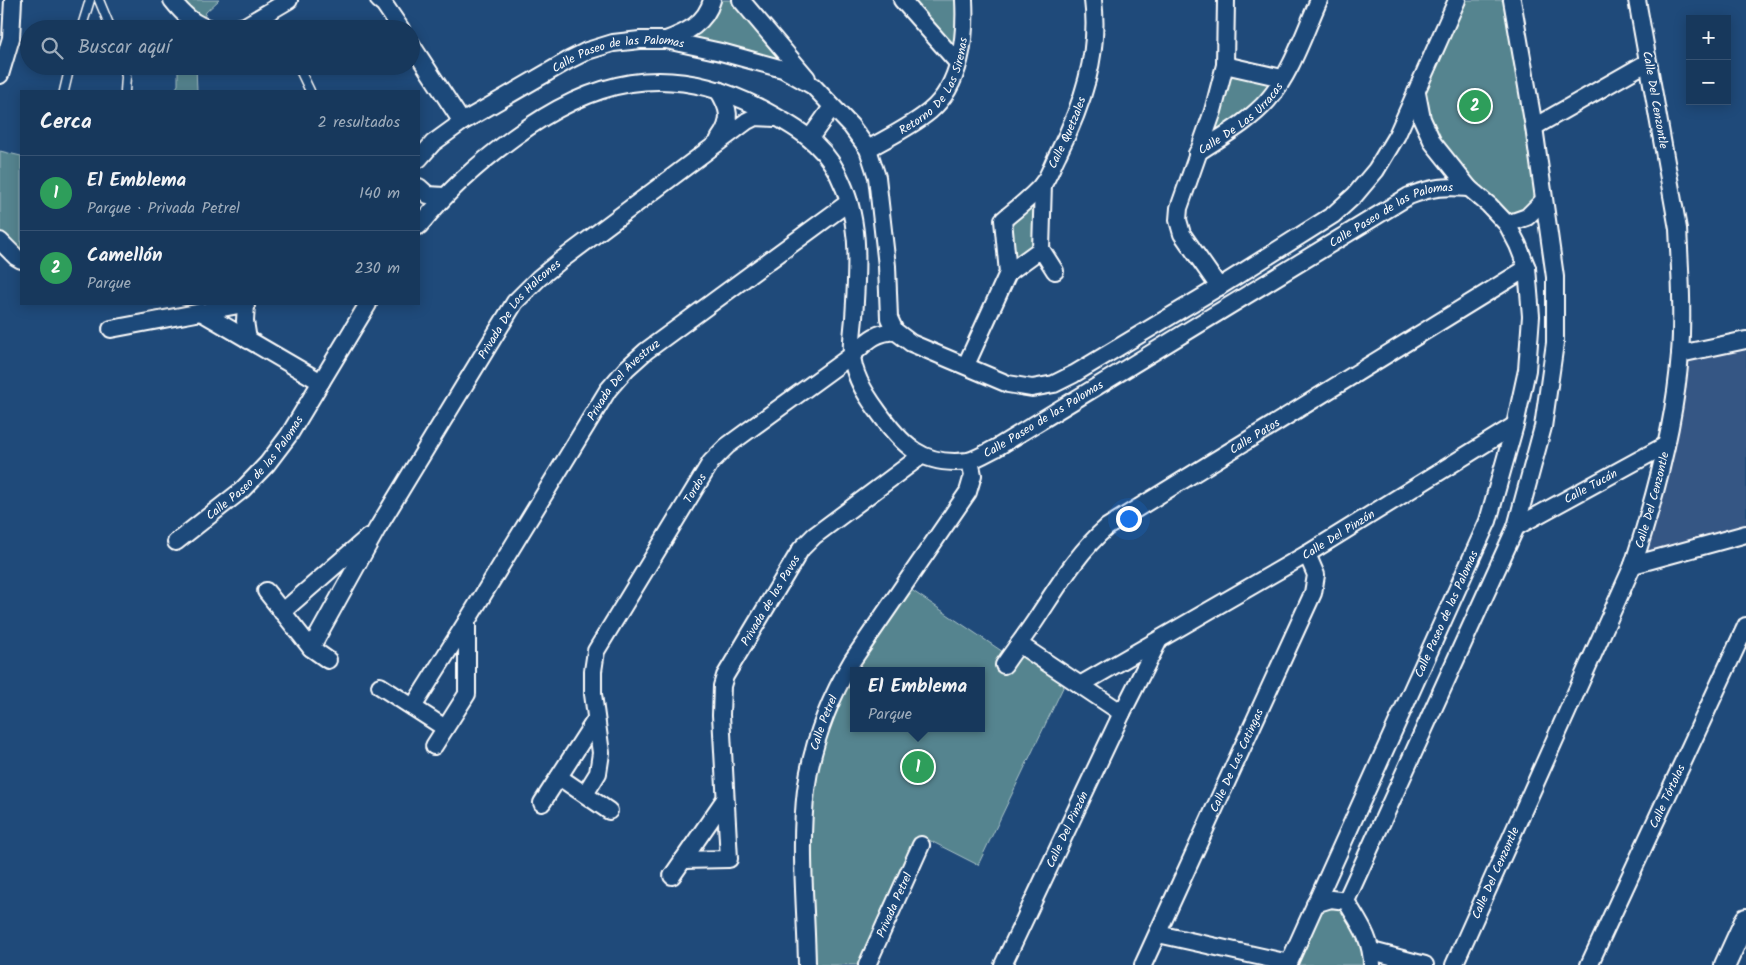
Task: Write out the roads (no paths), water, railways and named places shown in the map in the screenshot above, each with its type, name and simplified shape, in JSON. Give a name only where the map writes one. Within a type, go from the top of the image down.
[{"type":"street","points":[[0,71],[11,38],[13,0]]},
{"type":"street","points":[[172,0],[184,14],[192,20]]},
{"type":"street","points":[[255,20],[289,0]]},
{"type":"street","points":[[666,40],[686,33],[698,24],[712,0]]},
{"type":"street","points":[[741,0],[813,86]]},
{"type":"street","points":[[902,0],[958,63]]},
{"type":"street","name":"Retorno De Las Sirenas","points":[[868,149],[910,125],[931,110],[944,96],[951,84],[958,63],[964,26],[964,0]]},
{"type":"street","name":"Calle Quetzales","points":[[1008,273],[1003,220],[1043,183],[1078,112],[1088,78],[1093,50],[1095,26],[1093,0]]},
{"type":"street","points":[[1197,153],[1212,111],[1225,65],[1226,0]]},
{"type":"street","name":"Calle De Las Urracas","points":[[1219,287],[1182,234],[1178,220],[1179,208],[1197,153],[1252,115],[1268,100],[1292,61],[1319,0]]},
{"type":"street","name":"Calle Paseo de las Palomas","points":[[420,158],[433,143],[462,122],[552,69],[587,51],[613,43],[666,40],[721,52],[783,69],[813,86],[851,126],[868,149],[878,177],[887,266],[889,318],[894,331],[911,342],[1008,384],[1032,388],[1054,384],[1219,287],[1333,215],[1355,195],[1382,161],[1397,135],[1457,0]]},
{"type":"street","name":"Calle Del Cenzontle","points":[[1454,965],[1633,565],[1654,500],[1666,444],[1680,354],[1678,228],[1637,0]]},
{"type":"street","points":[[383,1],[395,20]]},
{"type":"street","points":[[1346,901],[1516,527],[1543,427],[1555,343],[1555,277],[1534,127],[1510,3]]},
{"type":"street","points":[[420,58],[462,122]]},
{"type":"street","points":[[1534,127],[1648,62]]},
{"type":"street","points":[[1225,65],[1282,78]]},
{"type":"street","name":"Calle Paseo de las Palomas","points":[[420,225],[444,196],[482,161],[552,111],[578,98],[616,86],[655,80],[682,81],[718,90],[746,101],[782,120],[810,138],[830,160],[837,173],[849,202],[858,256],[852,355],[860,383],[875,408],[897,437],[921,456],[970,461],[996,448],[1410,196],[1428,189],[1446,186],[1469,188]]},
{"type":"street","points":[[718,90],[728,109],[727,126],[718,141]]},
{"type":"street","name":"Calle Paseo de las Palomas","points":[[1288,964],[1488,521],[1515,425],[1527,370],[1530,325],[1527,268],[1518,244],[1507,224],[1469,188],[1433,143],[1422,119],[1417,93]]},
{"type":"street","points":[[810,138],[832,107]]},
{"type":"street","name":"Privada De Los Halcones","points":[[311,648],[377,529],[515,302],[539,278],[560,261],[746,121],[755,117],[782,120]]},
{"type":"street","points":[[1043,183],[1041,249],[1055,271]]},
{"type":"street","points":[[420,188],[428,195],[444,196]]},
{"type":"street","points":[[1507,224],[1527,217],[1544,200]]},
{"type":"street","name":"Privada Del Avestruz","points":[[413,707],[608,390],[627,368],[646,351],[849,202]]},
{"type":"street","points":[[0,241],[20,259]]},
{"type":"street","points":[[966,365],[1008,273],[1041,249]]},
{"type":"street","name":"Calle Patos","points":[[1004,665],[1079,555],[1107,526],[1527,268]]},
{"type":"street","points":[[112,329],[240,305]]},
{"type":"street","points":[[245,305],[248,340]]},
{"type":"street","name":"Calle Paseo de las Palomas","points":[[176,542],[242,490],[267,464],[289,435],[363,307]]},
{"type":"street","points":[[201,312],[320,382]]},
{"type":"street","name":"Tordos","points":[[585,794],[598,772],[601,753],[593,694],[593,671],[596,651],[711,462],[727,446],[881,332],[894,331]]},
{"type":"street","points":[[1680,354],[1746,340]]},
{"type":"street","name":"Calle Del Pinzón","points":[[1080,685],[1307,554],[1515,425]]},
{"type":"street","name":"Calle Tucán","points":[[1516,527],[1666,444]]},
{"type":"street","name":"Privada de los Pavos","points":[[683,860],[729,859],[721,708],[722,686],[725,676],[800,549],[814,536],[921,456]]},
{"type":"street","name":"Calle Petrel","points":[[807,965],[803,852],[806,789],[825,714],[840,681],[852,661],[968,492],[972,475],[970,461]]},
{"type":"street","name":"Privada De Los Halcones","points":[[282,612],[377,529]]},
{"type":"street","points":[[1633,565],[1746,534]]},
{"type":"street","name":"Calle De Las Cotingas","points":[[1144,965],[1313,593],[1316,575],[1307,554]]},
{"type":"street","points":[[266,591],[311,648],[328,660]]},
{"type":"street","points":[[434,746],[467,694],[467,621]]},
{"type":"street","name":"Calle Tórtolas","points":[[1589,965],[1746,626]]},
{"type":"street","name":"Calle Del Pinzón","points":[[1003,965],[1122,713],[1159,640]]},
{"type":"street","points":[[1019,644],[1122,713]]},
{"type":"street","points":[[380,686],[445,728]]},
{"type":"street","points":[[542,803],[596,719]]},
{"type":"street","points":[[559,777],[609,811]]},
{"type":"street","points":[[672,876],[725,799]]},
{"type":"street","name":"Privada Petrel","points":[[867,965],[921,845]]},
{"type":"street","points":[[1315,904],[1331,899],[1346,901]]},
{"type":"street","points":[[1346,901],[1367,936],[1372,958],[1425,965]]},
{"type":"street","points":[[1725,965],[1746,919]]},
{"type":"street","points":[[1158,934],[1288,964]]},
{"type":"lane","points":[[84,20],[90,0]]},
{"type":"lane","points":[[99,0],[107,20]]},
{"type":"lane","points":[[64,90],[68,75]]},
{"type":"lane","points":[[125,90],[126,75]]},
{"type":"lane","points":[[302,75],[310,90]]},
{"type":"place","name":"Camellón","points":[[1475,106]]},
{"type":"place","name":"El Emblema","points":[[918,767]]}]
